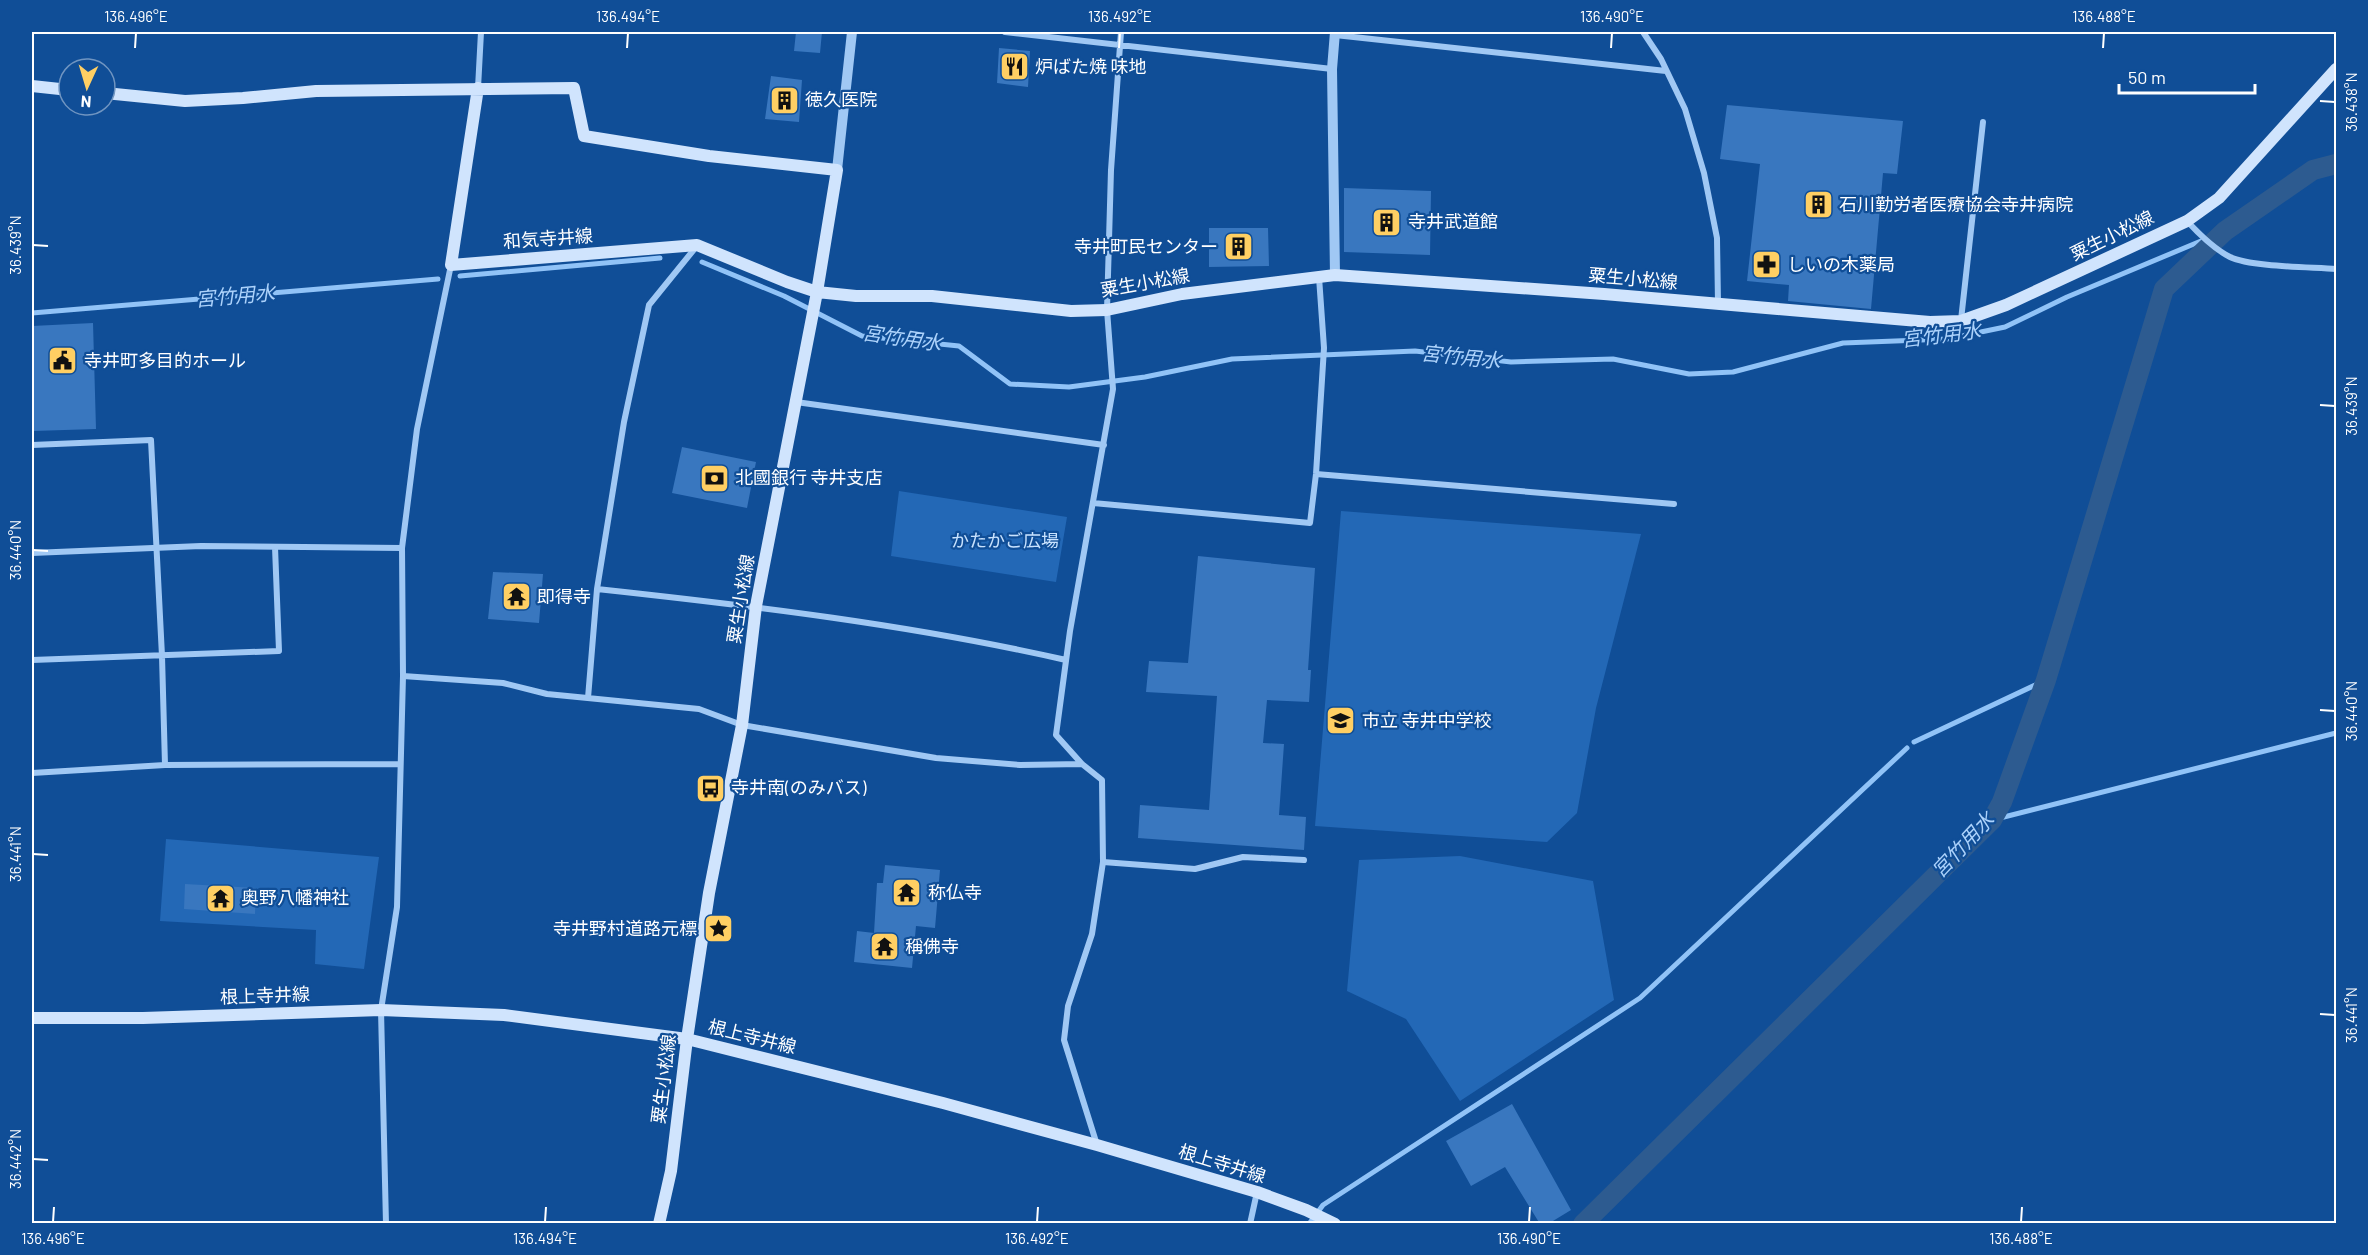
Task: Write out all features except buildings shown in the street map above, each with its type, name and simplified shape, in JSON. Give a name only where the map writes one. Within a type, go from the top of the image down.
[{"type":"main road","name":"粟生小松線","points":[[659,1224],[671,1171],[687,1039],[709,893],[742,725],[756,606],[816,297],[933,296],[1071,310],[1107,310],[1182,294],[1335,275],[1592,293],[1894,320],[1961,321],[2042,290],[2187,221],[2219,198],[2337,69]]},
{"type":"main road","points":[[32,86],[57,89]]},
{"type":"main road","points":[[451,265],[478,88]]},
{"type":"main road","points":[[117,94],[185,101],[316,91],[574,88],[584,136],[709,156],[837,170],[816,297]]},
{"type":"main road","name":"和気寺井線","points":[[451,265],[697,245],[787,282],[816,297]]},
{"type":"main road","name":"根上寺井線","points":[[32,1018],[143,1018],[381,1010],[504,1015],[687,1039],[943,1103],[1096,1145],[1257,1192],[1329,1221]]},
{"type":"street","points":[[478,88],[481,32]]},
{"type":"street","points":[[837,170],[852,32]]},
{"type":"street","points":[[1005,32],[1332,69]]},
{"type":"street","points":[[1096,1145],[1064,1040],[1068,1006],[1092,934],[1103,862],[1102,780],[1082,764],[1056,735],[1066,660],[1113,389],[1107,310],[1111,170],[1121,32]]},
{"type":"street","points":[[1643,32],[1685,109],[1704,173],[1717,238],[1718,304]]},
{"type":"street","points":[[1335,275],[1332,69],[1335,33],[1666,71]]},
{"type":"street","points":[[1961,321],[1983,122]]},
{"type":"street","points":[[2187,221],[2198,233],[2230,257],[2248,262],[2337,269]]},
{"type":"street","points":[[588,698],[597,589],[624,422],[649,305],[697,245]]},
{"type":"street","points":[[386,1224],[381,1010],[398,907],[403,676],[402,548],[417,429],[451,265]]},
{"type":"street","points":[[1093,503],[1310,523],[1316,474],[1324,348],[1319,277]]},
{"type":"street","points":[[795,402],[1104,445]]},
{"type":"street","points":[[32,446],[151,440],[165,765]]},
{"type":"street","points":[[1316,474],[1674,504]]},
{"type":"street","points":[[32,553],[275,547],[402,548]]},
{"type":"street","points":[[32,660],[279,651],[275,547]]},
{"type":"street","points":[[597,589],[756,606],[993,644],[1066,660]]},
{"type":"street","points":[[403,676],[503,682],[547,694],[699,709],[742,725],[936,758],[1020,765],[1082,764]]},
{"type":"street","points":[[32,773],[165,765],[400,764]]},
{"type":"street","points":[[1103,862],[1196,870],[1243,857],[1304,860]]},
{"type":"street","points":[[1250,1224],[1257,1192]]},
{"type":"green space","name":"かたかご広場","points":[[899,491],[1067,517],[1056,582],[891,556]]},
{"type":"green space","points":[[1341,511],[1641,534],[1596,708],[1577,813],[1547,842],[1315,826]]},
{"type":"green space","points":[[166,839],[379,857],[364,969],[315,964],[316,930],[160,921]]},
{"type":"green space","points":[[1460,856],[1593,881],[1614,1000],[1460,1101],[1406,1019],[1347,991],[1359,860]]},
{"type":"waterway","name":"宮竹用水","points":[[1583,1224],[1992,820],[2002,802],[2046,680],[2164,289],[2225,231],[2313,170],[2336,164]]},
{"type":"waterway","name":"宮竹用水","points":[[702,262],[784,296],[862,336],[959,346],[1010,384],[1069,387],[1145,377],[1232,359],[1415,351],[1511,362],[1613,359],[1689,374],[1733,372],[1843,343],[1947,339],[2005,327],[2067,297],[2225,231]]},
{"type":"waterway","name":"宮竹用水","points":[[460,276],[660,258]]},
{"type":"waterway","name":"宮竹用水","points":[[32,313],[438,279]]},
{"type":"waterway","points":[[1914,742],[2046,680]]},
{"type":"waterway","points":[[1992,820],[2336,733]]},
{"type":"waterway","points":[[1309,1224],[1323,1205],[1640,998],[1907,748]]},
{"type":"place","name":"炉ばた焼 味地","points":[[1014,67]]},
{"type":"place","name":"徳久医院","points":[[784,100]]},
{"type":"place","name":"石川勤労者医療協会寺井病院","points":[[1818,205]]},
{"type":"place","name":"寺井武道館","points":[[1387,222]]},
{"type":"place","name":"寺井町民センター","points":[[1239,247]]},
{"type":"place","name":"しいの木薬局","points":[[1766,265]]},
{"type":"place","name":"寺井町多目的ホール","points":[[63,361]]},
{"type":"place","name":"北國銀行 寺井支店","points":[[714,478]]},
{"type":"place","name":"即得寺","points":[[516,597]]},
{"type":"place","name":"市立 寺井中学校","points":[[1341,721]]},
{"type":"place","name":"寺井南(のみバス)","points":[[710,788]]},
{"type":"place","name":"称仏寺","points":[[907,893]]},
{"type":"place","name":"奥野八幡神社","points":[[220,898]]},
{"type":"place","name":"寺井野村道路元標","points":[[718,929]]},
{"type":"place","name":"稱佛寺","points":[[884,947]]}]
